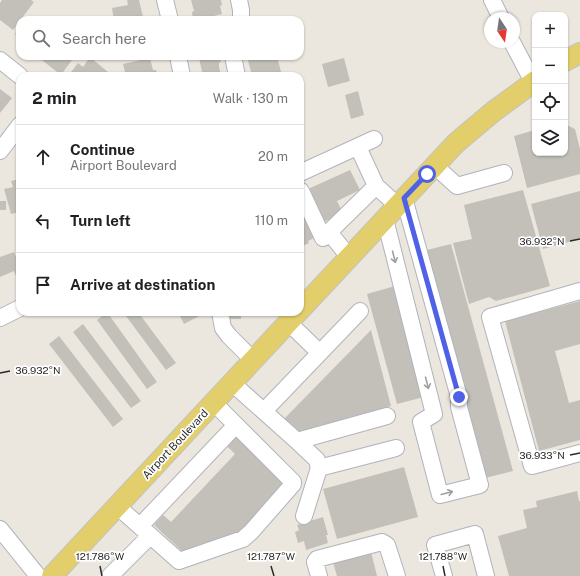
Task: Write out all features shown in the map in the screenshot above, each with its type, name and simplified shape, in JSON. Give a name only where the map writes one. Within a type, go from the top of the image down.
[{"type":"main road","points":[[568,59],[580,53]]},
{"type":"main road","name":"Airport Boulevard","points":[[304,304],[456,143],[494,111],[532,82]]},
{"type":"main road","name":"Airport Boulevard","points":[[52,576],[214,403],[292,316]]},
{"type":"street","points":[[166,0],[169,16]]},
{"type":"street","points":[[239,0],[241,16]]},
{"type":"street","points":[[492,0],[497,12]]},
{"type":"street","points":[[515,48],[532,77]]},
{"type":"street","points":[[0,60],[16,73]]},
{"type":"street","points":[[179,60],[181,72]]},
{"type":"street","points":[[234,60],[237,72]]},
{"type":"street","points":[[0,151],[16,130]]},
{"type":"street","points":[[304,171],[374,139]]},
{"type":"street","points":[[358,147],[376,186],[396,208],[459,397],[459,407],[480,484],[440,495],[421,422],[434,414],[459,407]]},
{"type":"street","points":[[435,166],[457,186],[504,173]]},
{"type":"street","points":[[304,198],[323,238],[376,186]]},
{"type":"street","points":[[396,208],[434,414]]},
{"type":"street","points":[[329,232],[349,257]]},
{"type":"street","points":[[580,291],[490,317],[532,466],[580,453]]},
{"type":"street","points":[[0,318],[16,310]]},
{"type":"street","points":[[264,411],[360,311]]},
{"type":"street","points":[[221,316],[223,328],[253,360]]},
{"type":"street","points":[[295,316],[320,353]]},
{"type":"street","points":[[232,383],[317,460],[319,468],[304,516]]},
{"type":"street","points":[[117,506],[179,561],[243,539],[251,532],[293,484],[292,479],[214,403]]},
{"type":"street","points":[[297,441],[387,416]]},
{"type":"street","points":[[110,576],[145,531],[236,425]]},
{"type":"street","points":[[319,468],[396,448]]},
{"type":"street","points":[[0,529],[38,576]]},
{"type":"street","points":[[444,576],[435,545],[475,534],[486,576]]},
{"type":"street","points":[[319,576],[315,562],[317,559],[382,542],[388,545],[397,576]]},
{"type":"building","points":[[2,0],[31,0],[34,2],[24,16],[16,16],[16,26],[13,30],[0,20],[0,3]]},
{"type":"building","points":[[127,0],[139,0],[143,16],[113,16],[112,8],[128,5]]},
{"type":"building","points":[[191,0],[221,0],[222,5],[220,6],[222,14],[214,16],[192,16],[192,12],[194,11]]},
{"type":"building","points":[[344,58],[350,81],[328,87],[322,64]]},
{"type":"building","points":[[42,60],[72,60],[63,72],[57,72]]},
{"type":"building","points":[[88,60],[94,60],[108,72],[71,72],[78,63],[83,67]]},
{"type":"building","points":[[141,60],[150,60],[153,70],[156,70],[157,72],[125,72],[123,64]]},
{"type":"building","points":[[199,60],[220,60],[221,62],[219,63],[220,72],[202,72]]},
{"type":"building","points":[[248,60],[278,60],[281,72],[251,72]]},
{"type":"building","points":[[0,89],[12,98],[0,113]]},
{"type":"building","points":[[358,91],[364,115],[351,119],[345,95]]},
{"type":"building","points":[[568,126],[575,129],[580,149],[580,174],[527,188],[514,136],[532,131],[532,156],[568,156]]},
{"type":"building","points":[[350,170],[360,190],[337,201],[343,213],[324,222],[308,189]]},
{"type":"building","points":[[16,180],[16,213],[11,214],[4,189],[13,187],[11,181]]},
{"type":"building","points":[[523,190],[550,286],[496,301],[489,297],[469,304],[453,243],[472,239],[464,205]]},
{"type":"building","points":[[580,191],[580,239],[543,249],[531,204]]},
{"type":"building","points":[[0,201],[6,201],[6,210],[0,210]]},
{"type":"building","points":[[304,212],[316,237],[308,241],[309,243],[304,245]]},
{"type":"building","points":[[451,244],[513,471],[485,478],[423,251]]},
{"type":"building","points":[[14,252],[16,257],[16,276],[14,271],[0,277],[0,257]]},
{"type":"building","points":[[395,286],[424,397],[397,404],[367,294]]},
{"type":"building","points":[[580,301],[580,344],[555,351],[569,403],[580,400],[580,440],[539,451],[505,321]]},
{"type":"building","points":[[102,316],[110,316],[157,382],[147,389],[97,320]]},
{"type":"building","points":[[126,316],[141,316],[176,363],[166,370]]},
{"type":"building","points":[[180,316],[199,316],[184,324]]},
{"type":"building","points":[[227,316],[241,316],[241,319],[227,319]]},
{"type":"building","points":[[83,324],[141,401],[131,408],[73,332]]},
{"type":"building","points":[[371,330],[391,406],[297,432],[284,419]]},
{"type":"building","points":[[59,336],[123,419],[113,427],[49,344]]},
{"type":"building","points":[[238,435],[288,481],[241,531],[184,553],[154,525],[163,515],[171,522],[235,454],[227,446]]},
{"type":"building","points":[[404,467],[418,517],[337,539],[323,489]]},
{"type":"building","points":[[577,491],[580,501],[580,576],[509,576],[498,536],[527,528],[523,510],[537,507],[536,501]]},
{"type":"building","points":[[323,517],[328,535],[326,535],[328,543],[306,550],[304,541],[298,543],[295,532],[299,530],[297,525]]},
{"type":"building","points":[[371,552],[377,576],[337,576],[333,562]]},
{"type":"route","points":[[427,174],[404,198],[459,397]]}]
